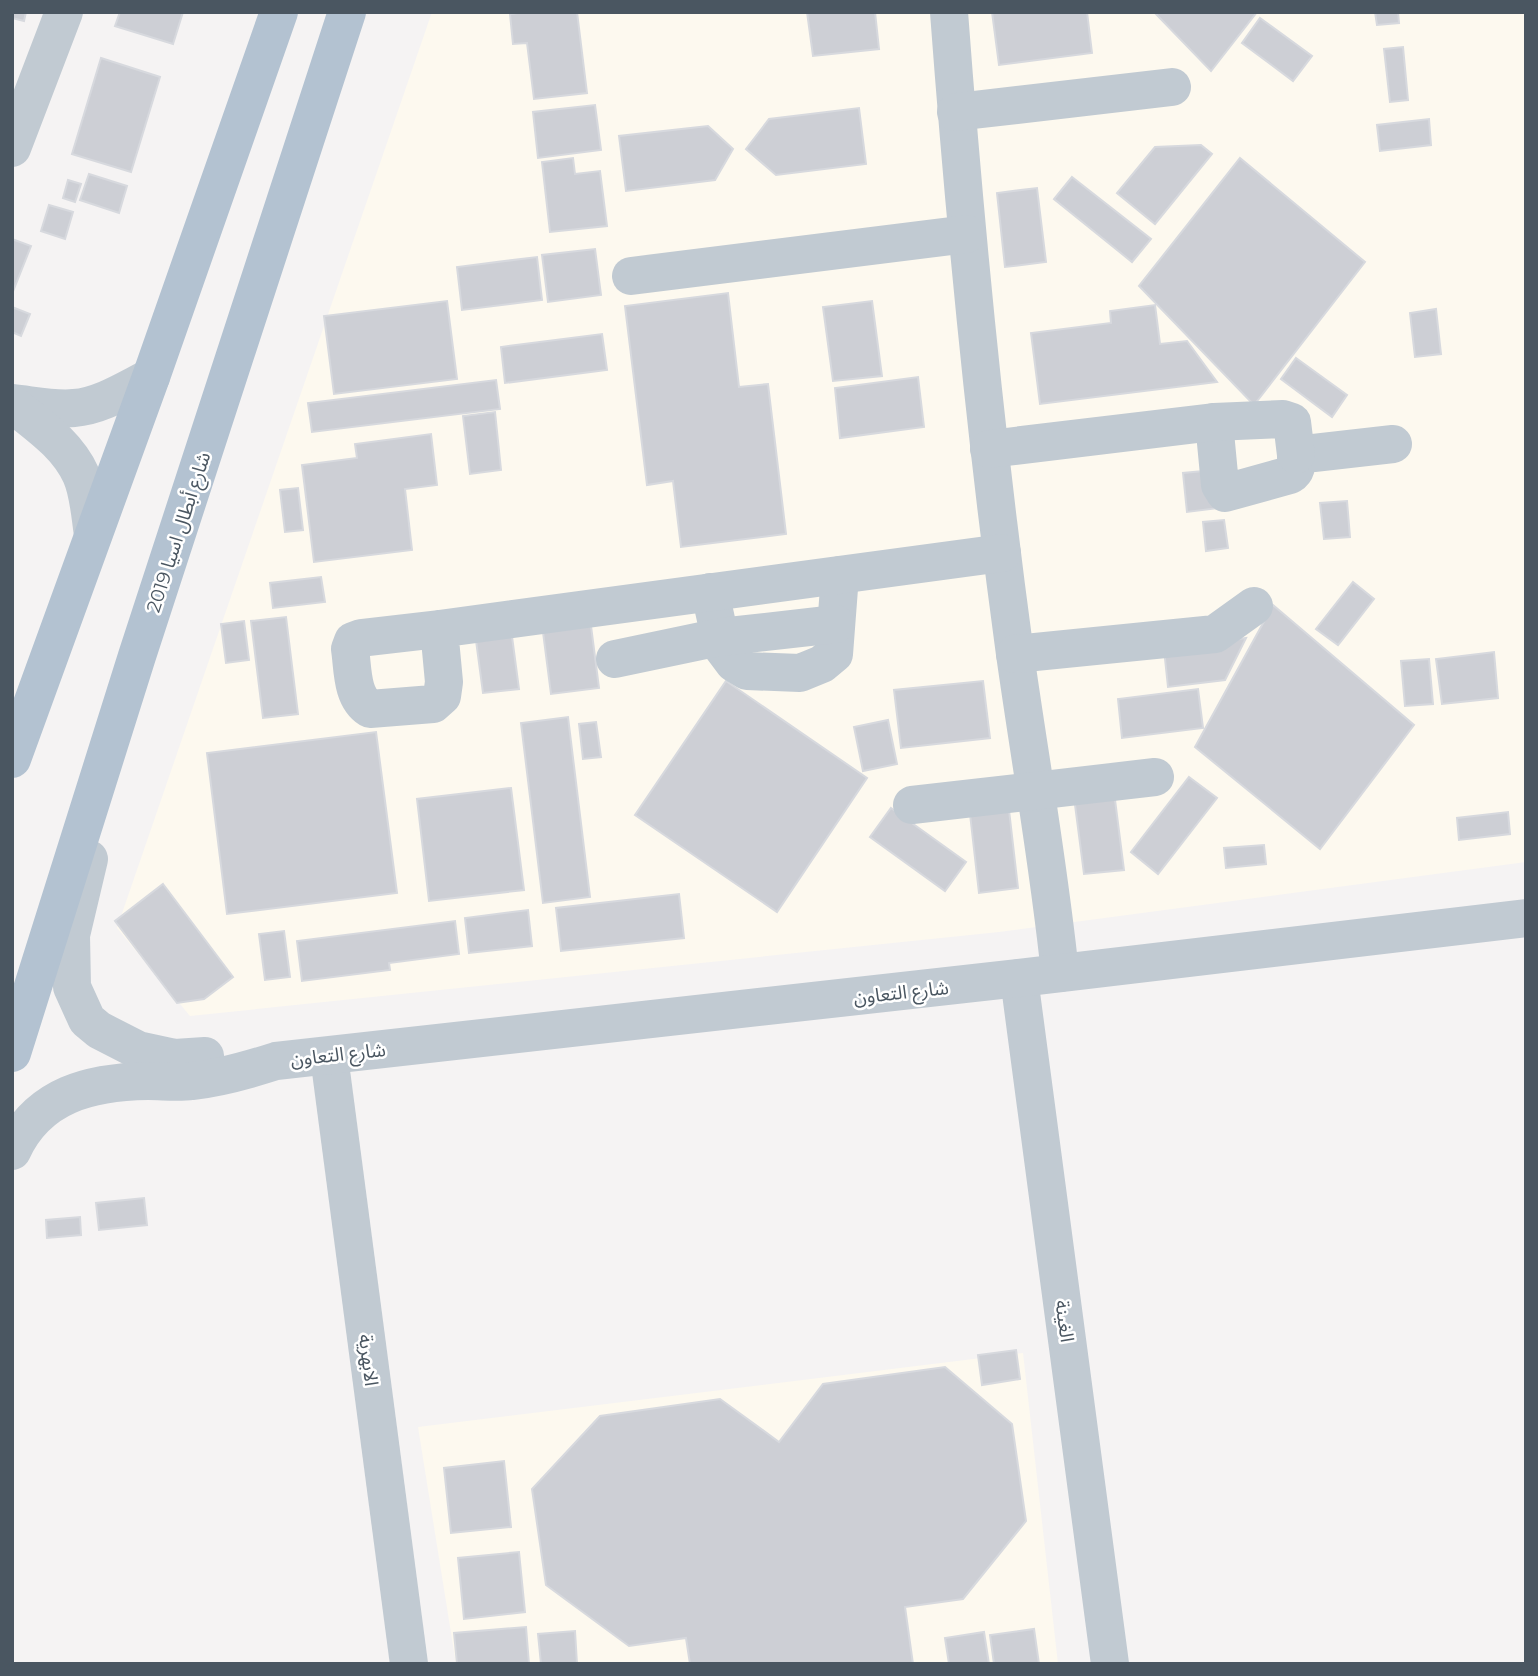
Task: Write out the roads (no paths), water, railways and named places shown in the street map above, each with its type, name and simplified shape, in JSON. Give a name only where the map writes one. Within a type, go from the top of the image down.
[{"type":"main road","points":[[12,759],[151,377],[279,12]]},
{"type":"main road","name":"شارع أبطال اسيا 2019","points":[[12,1053],[137,656],[347,12]]},
{"type":"street","points":[[12,148],[64,12]]},
{"type":"street","points":[[949,12],[967,234],[989,449],[1015,654],[1052,897],[1060,973]]},
{"type":"street","points":[[957,112],[1172,87]]},
{"type":"street","points":[[631,276],[967,234]]},
{"type":"street","points":[[12,404],[83,407],[112,397],[151,377]]},
{"type":"street","points":[[12,404],[56,440],[70,457],[81,476],[93,534]]},
{"type":"street","points":[[989,449],[1214,422],[1288,420],[1292,422],[1295,472],[1225,493],[1220,485],[1214,422]]},
{"type":"street","points":[[1296,455],[1393,444]]},
{"type":"street","points":[[439,629],[1002,553]]},
{"type":"street","points":[[614,659],[720,637],[836,624],[840,575]]},
{"type":"street","points":[[710,592],[720,637]]},
{"type":"street","points":[[1015,654],[1215,634],[1254,606]]},
{"type":"street","name":"شارع التعاون","points":[[137,656],[71,935],[72,987],[88,1020],[111,1037],[138,1050],[175,1058],[251,1056],[276,1061]]},
{"type":"street","points":[[912,805],[1155,777]]},
{"type":"street","name":"شارع التعاون","points":[[12,1151],[27,1125],[41,1111],[77,1089],[145,1081],[190,1082],[233,1074],[276,1061],[1526,918]]},
{"type":"street","name":"الغينة","points":[[1019,978],[1110,1664]]},
{"type":"street","name":"الابهرية","points":[[329,1056],[409,1664]]}]
